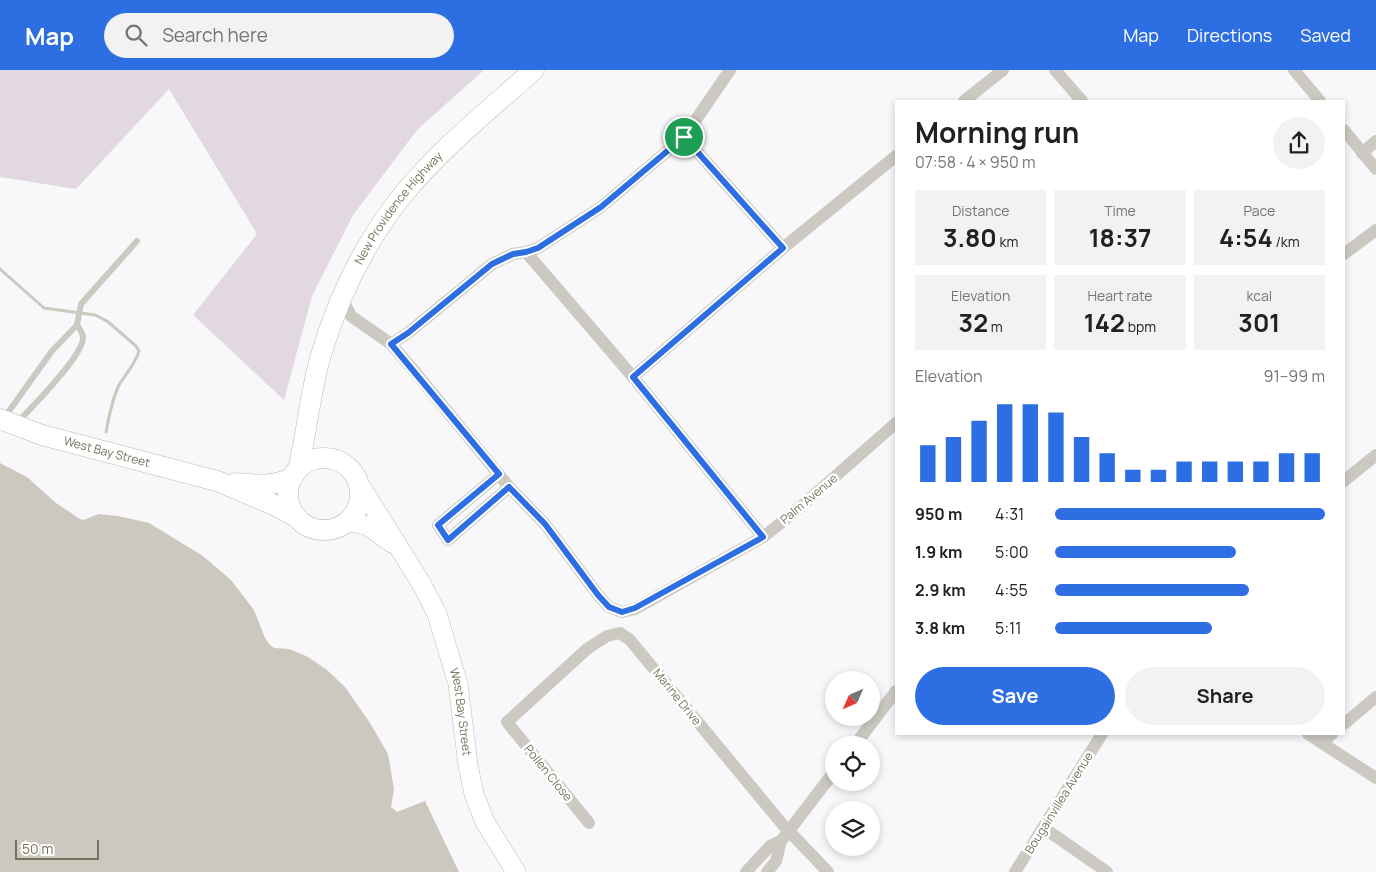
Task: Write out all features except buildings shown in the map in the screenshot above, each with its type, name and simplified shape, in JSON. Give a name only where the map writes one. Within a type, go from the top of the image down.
[{"type":"highway","name":"New Providence Highway","points":[[295,474],[320,356],[342,298],[368,245],[402,196],[438,156],[534,70]]},
{"type":"highway","name":"New Providence Highway","points":[[315,382],[316,438],[318,446],[327,458]]},
{"type":"highway","name":"West Bay Street","points":[[6,421],[42,435],[217,481],[260,486],[272,485],[283,482],[308,462],[327,458],[343,463],[354,474],[358,482]]},
{"type":"highway","points":[[295,474],[289,491],[289,498],[298,518]]},
{"type":"highway","name":"West Bay Street","points":[[217,481],[274,505],[298,518],[307,526],[320,530],[334,529],[348,521]]},
{"type":"highway","points":[[348,521],[354,515],[360,499],[358,482]]},
{"type":"main road","name":"West Bay Street","points":[[358,482],[402,552],[437,614],[453,661],[458,684],[468,765],[474,794],[485,822],[516,872]]},
{"type":"main road","name":"West Bay Street","points":[[348,521],[368,526],[382,534],[402,552]]},
{"type":"street","points":[[391,344],[408,333],[492,264],[513,254],[526,252],[553,238],[601,207],[684,137],[730,70]]},
{"type":"street","points":[[965,100],[1003,70]]},
{"type":"street","points":[[1055,70],[1081,100]]},
{"type":"street","points":[[1294,70],[1319,100]]},
{"type":"street","points":[[1345,131],[1376,169]]},
{"type":"street","points":[[684,137],[783,248]]},
{"type":"street","points":[[1362,153],[1376,141]]},
{"type":"street","points":[[633,377],[783,248],[895,157]]},
{"type":"street","points":[[1345,253],[1376,230]]},
{"type":"street","points":[[526,252],[633,377],[763,537]]},
{"type":"street","name":"Palm Avenue","points":[[342,298],[351,316],[391,344],[509,487],[545,524],[598,595],[609,607],[622,612],[635,608],[763,537],[797,510],[895,424]]},
{"type":"street","points":[[332,323],[351,316]]},
{"type":"street","points":[[1345,480],[1376,455]]},
{"type":"street","points":[[499,474],[438,525],[448,540],[509,487]]},
{"type":"street","name":"Marine Drive","points":[[507,722],[587,649],[607,636],[620,633],[630,640],[785,836],[828,872]]},
{"type":"street","points":[[862,736],[895,692]]},
{"type":"street","points":[[1345,723],[1376,697]]},
{"type":"street","name":"Pollen Close","points":[[507,722],[589,823]]},
{"type":"street","name":"Bougainvillea Avenue","points":[[1015,872],[1101,735]]},
{"type":"street","points":[[1310,735],[1376,778]]},
{"type":"street","points":[[1322,742],[1331,735]]},
{"type":"street","points":[[767,872],[776,861],[785,836],[825,784]]},
{"type":"street","points":[[1044,828],[1107,872]]},
{"type":"street","points":[[746,872],[770,846],[785,836]]},
{"type":"lane","points":[[6,421],[52,351],[77,322],[81,304],[136,240]]},
{"type":"lane","points":[[6,421],[78,354],[83,339],[77,322]]},
{"type":"shaded area","points":[[0,70],[484,70],[417,130],[353,215],[312,296],[284,400],[193,315],[257,234],[169,89],[76,189],[0,177]]},
{"type":"shaded area","points":[[0,463],[27,477],[56,503],[80,519],[83,520],[99,514],[149,523],[203,556],[231,580],[254,610],[265,638],[270,645],[274,648],[289,649],[306,656],[326,669],[345,687],[370,723],[388,754],[394,789],[391,807],[397,812],[425,801],[459,872],[0,872]]},
{"type":"waterway","points":[[0,269],[44,308],[95,315],[107,321],[136,346],[139,351],[133,365],[119,385],[111,408],[106,432]]},
{"type":"route","points":[[684,137],[783,248],[633,377],[763,537],[635,608],[622,612],[609,607],[598,595],[545,524],[509,487],[448,540],[438,525],[499,474],[416,373],[399,356],[391,344],[408,333],[492,264],[513,254],[538,248],[601,207],[684,137]]}]
